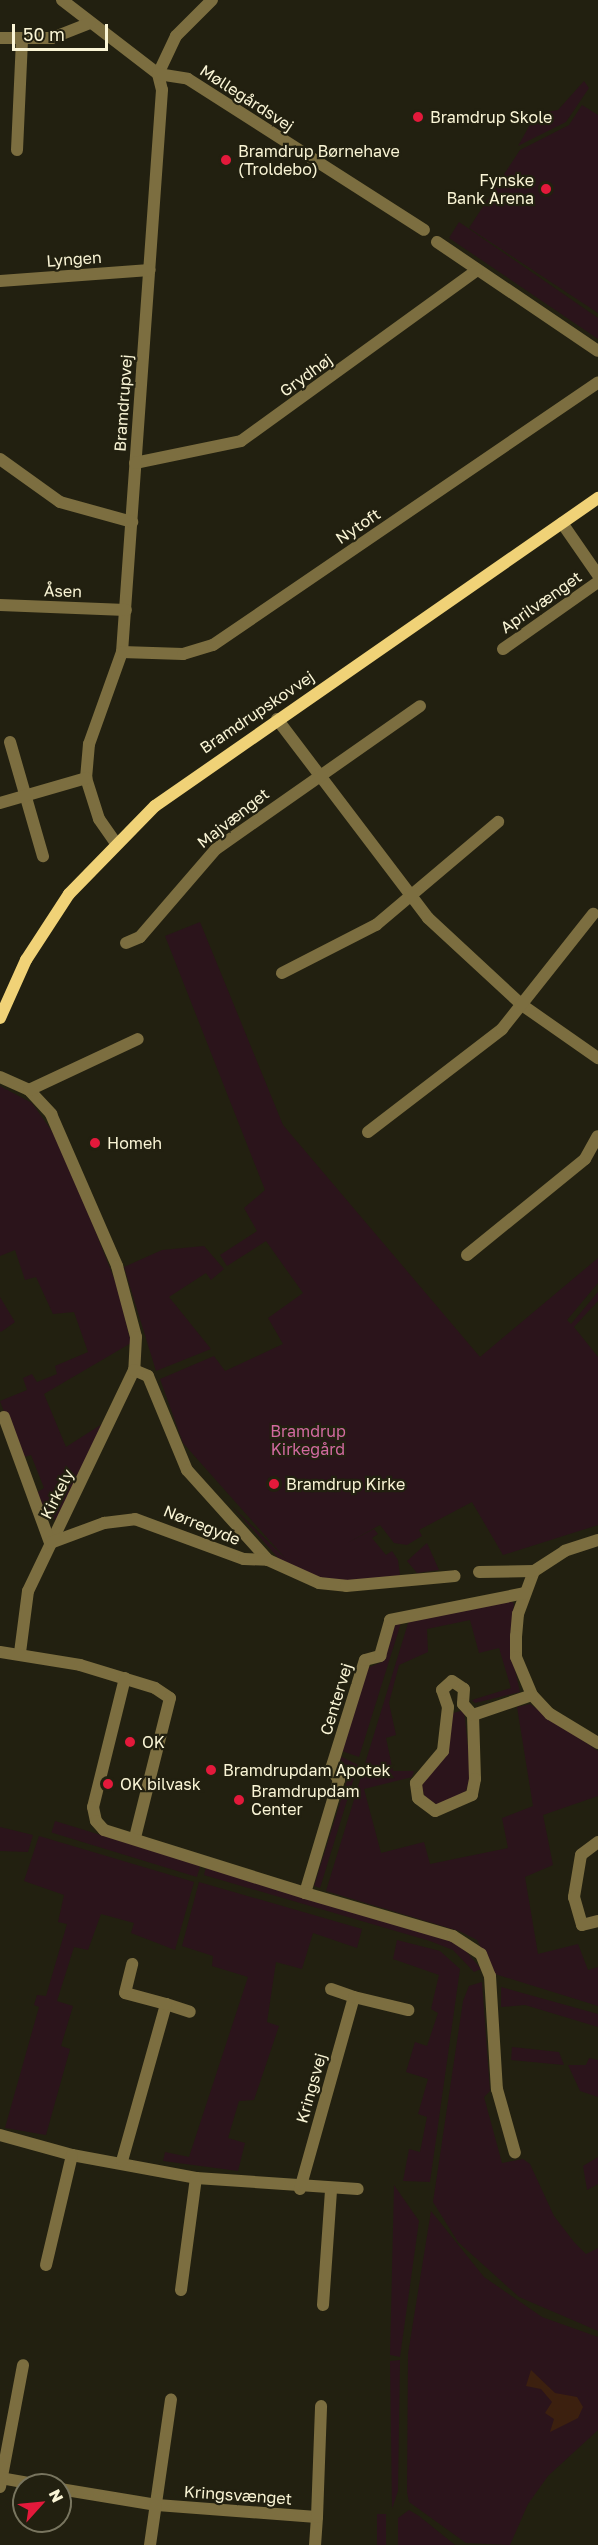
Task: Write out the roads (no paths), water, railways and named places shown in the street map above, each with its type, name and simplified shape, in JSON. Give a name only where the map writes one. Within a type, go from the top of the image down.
[{"type":"street","points":[[62,0],[158,74],[176,36],[212,0]]},
{"type":"street","points":[[0,38],[52,38],[90,23]]},
{"type":"street","points":[[17,150],[22,38]]},
{"type":"street","name":"Møllegårdsvej","points":[[158,74],[188,79],[423,230]]},
{"type":"street","name":"Bramdrupvej","points":[[115,842],[99,819],[86,778],[89,744],[122,652],[162,106],[158,74]]},
{"type":"street","points":[[437,242],[598,351]]},
{"type":"street","name":"Lyngen","points":[[0,281],[150,270]]},
{"type":"street","name":"Grydhøj","points":[[135,463],[241,441],[477,270]]},
{"type":"street","name":"Nytoft","points":[[122,652],[183,654],[213,645],[598,382]]},
{"type":"street","points":[[0,459],[60,502],[132,522]]},
{"type":"street","name":"Bramdrupskovvej","points":[[0,1018],[45,927],[115,842],[187,780],[598,498]]},
{"type":"street","name":"Aprilvænget","points":[[562,523],[598,575]]},
{"type":"street","name":"Aprilvænget","points":[[502,650],[598,582]]},
{"type":"street","name":"Åsen","points":[[0,605],[126,610]]},
{"type":"street","name":"Majvænget","points":[[126,943],[140,937],[216,849],[316,776],[420,706]]},
{"type":"street","points":[[277,719],[316,776],[410,896],[522,1005],[598,1058]]},
{"type":"street","points":[[10,742],[43,856]]},
{"type":"street","points":[[0,803],[86,778]]},
{"type":"street","points":[[282,973],[376,925],[498,822]]},
{"type":"street","points":[[368,1132],[502,1029],[593,914]]},
{"type":"street","points":[[29,1090],[138,1039]]},
{"type":"street","name":"Kirkely","points":[[0,1077],[29,1090],[51,1114],[117,1266],[133,1316],[134,1370],[50,1543]]},
{"type":"street","points":[[466,1256],[585,1159],[598,1137]]},
{"type":"street","points":[[134,1370],[148,1376],[187,1470],[268,1560]]},
{"type":"street","name":"Kirkely","points":[[4,1417],[50,1543]]},
{"type":"street","name":"Nørregyde","points":[[50,1543],[104,1523],[135,1519],[244,1559],[268,1560],[293,1574],[346,1586],[455,1576]]},
{"type":"street","points":[[479,1572],[534,1571],[566,1551],[598,1540]]},
{"type":"street","points":[[20,1653],[28,1592],[50,1543]]},
{"type":"street","points":[[534,1571],[525,1593],[516,1658],[532,1695],[550,1714],[598,1743]]},
{"type":"street","name":"Centervej","points":[[305,1893],[339,1780],[332,1768],[364,1660],[380,1656],[390,1620],[525,1593]]},
{"type":"street","points":[[0,1652],[20,1653],[125,1678],[170,1698],[135,1837]]},
{"type":"street","points":[[125,1678],[93,1816],[104,1830],[135,1837],[305,1893],[453,1936],[481,1954],[490,1976],[497,2089],[515,2153]]},
{"type":"street","points":[[452,1681],[464,1689],[463,1704],[473,1715],[472,1795],[435,1811],[418,1798],[416,1783],[442,1751],[448,1707],[442,1690],[452,1681]]},
{"type":"street","points":[[473,1715],[532,1695]]},
{"type":"street","points":[[448,1707],[463,1704]]},
{"type":"street","points":[[598,1842],[581,1855],[574,1897],[582,1925],[598,1921]]},
{"type":"street","points":[[132,1964],[125,1993],[190,2012]]},
{"type":"street","points":[[331,1989],[408,2010]]},
{"type":"street","name":"Kringsvej","points":[[300,2189],[354,1997]]},
{"type":"street","points":[[122,2162],[166,2004]]},
{"type":"street","points":[[0,2135],[72,2155],[122,2162],[196,2178],[300,2189],[358,2188]]},
{"type":"street","points":[[46,2265],[72,2155]]},
{"type":"street","points":[[181,2290],[196,2178]]},
{"type":"street","points":[[323,2305],[332,2190]]},
{"type":"street","points":[[0,2481],[23,2365]]},
{"type":"street","name":"Kringsvænget","points":[[150,2545],[171,2400]]},
{"type":"street","points":[[315,2545],[321,2406]]},
{"type":"street","name":"Kringsvænget","points":[[72,2491],[157,2505],[317,2517]]},
{"type":"place","name":"Bramdrup Skole","points":[[418,117]]},
{"type":"place","name":"Bramdrup Børnehave (Troldebo)","points":[[226,160]]},
{"type":"place","name":"Fynske Bank Arena","points":[[546,189]]},
{"type":"place","name":"Homeh","points":[[95,1143]]},
{"type":"place","name":"Bramdrup Kirke","points":[[274,1484]]},
{"type":"place","name":"OK","points":[[130,1742]]},
{"type":"place","name":"Bramdrupdam Apotek","points":[[211,1770]]},
{"type":"place","name":"OK bilvask","points":[[108,1784]]},
{"type":"place","name":"Bramdrupdam Center","points":[[239,1800]]},
{"type":"park label","name":"Bramdrup Kirkegård","points":[[308,1440]]}]
